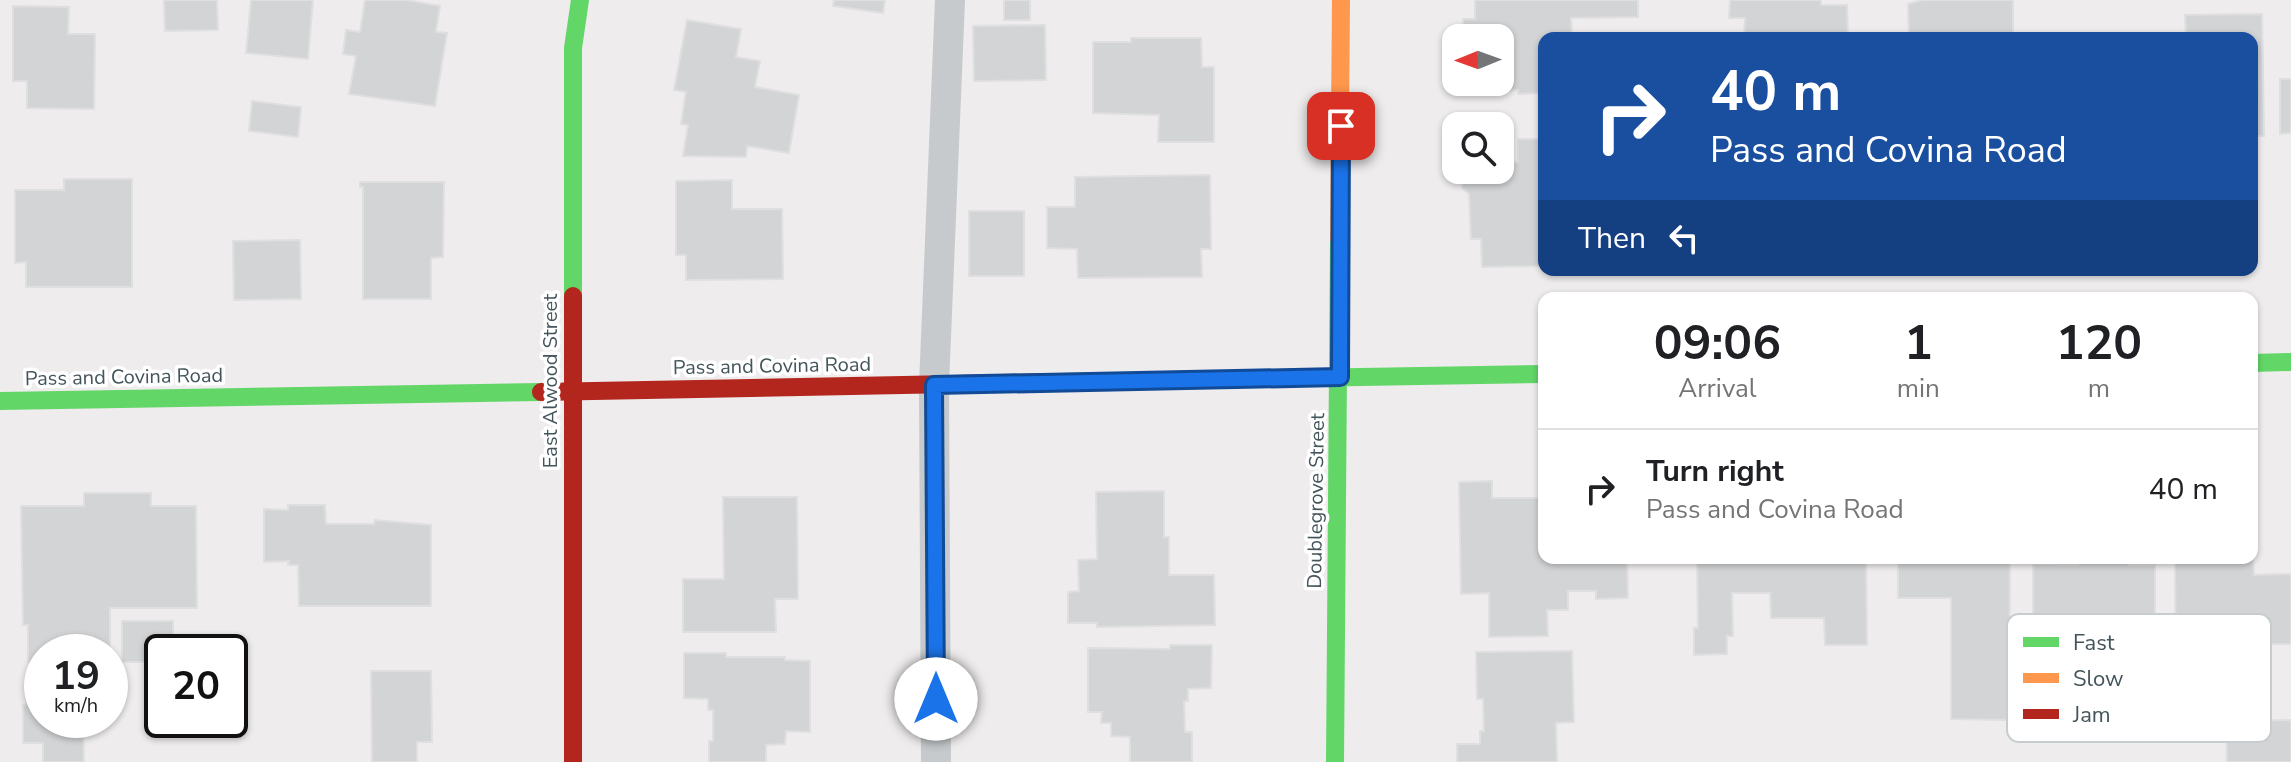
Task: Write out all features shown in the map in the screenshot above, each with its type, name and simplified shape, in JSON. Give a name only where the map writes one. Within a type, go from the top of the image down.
[{"type":"street","name":"East Alwood Street","points":[[573,762],[573,48],[580,0]]},
{"type":"street","name":"Doublegrove Street","points":[[1335,762],[1341,0]]},
{"type":"street","points":[[2258,363],[2291,362]]},
{"type":"street","name":"Pass and Covina Road","points":[[0,401],[1538,374]]},
{"type":"lane","points":[[936,762],[934,385],[950,0]]},
{"type":"building","points":[[164,0],[217,0],[218,30],[165,31]]},
{"type":"building","points":[[251,0],[313,0],[308,59],[246,53]]},
{"type":"building","points":[[365,0],[406,0],[440,6],[436,32],[447,33],[435,106],[349,94],[356,56],[343,54],[346,30],[360,32]]},
{"type":"building","points":[[834,0],[885,0],[883,13],[833,6]]},
{"type":"building","points":[[1004,0],[1030,0],[1030,20],[1004,20]]},
{"type":"building","points":[[1475,0],[1638,0],[1638,17],[1571,18],[1572,32],[1538,32],[1538,93],[1518,94],[1518,90],[1514,90],[1514,24],[1463,24],[1463,19],[1475,19]]},
{"type":"building","points":[[1730,0],[1821,0],[1821,5],[1847,5],[1848,32],[1744,32],[1745,18],[1729,18]]},
{"type":"building","points":[[1923,0],[2013,0],[2013,32],[1909,32],[1908,4]]},
{"type":"building","points":[[13,6],[69,7],[68,34],[95,34],[94,109],[27,108],[27,81],[13,81]]},
{"type":"building","points":[[2262,14],[2264,136],[2258,136],[2258,32],[2186,32],[2185,15]]},
{"type":"building","points":[[687,20],[741,29],[736,57],[760,61],[755,87],[799,95],[789,153],[747,146],[746,157],[683,156],[688,125],[681,124],[686,92],[674,90]]},
{"type":"building","points":[[1045,25],[1046,80],[974,81],[973,26]]},
{"type":"building","points":[[1131,38],[1201,38],[1202,67],[1214,67],[1214,142],[1158,142],[1159,115],[1093,113],[1093,42],[1131,42]]},
{"type":"building","points":[[2280,79],[2291,79],[2291,133],[2280,134]]},
{"type":"building","points":[[252,101],[301,107],[298,137],[249,131]]},
{"type":"building","points":[[1518,139],[1538,139],[1538,266],[1482,267],[1481,239],[1471,239],[1469,194],[1462,184],[1514,184],[1514,162],[1518,162]]},
{"type":"building","points":[[1210,175],[1211,249],[1201,249],[1202,277],[1078,278],[1077,249],[1047,248],[1047,207],[1075,207],[1075,177]]},
{"type":"building","points":[[64,179],[132,179],[132,287],[26,287],[26,262],[15,263],[15,190],[64,190]]},
{"type":"building","points":[[732,180],[732,209],[782,209],[783,279],[686,280],[686,255],[676,255],[676,181]]},
{"type":"building","points":[[360,182],[444,182],[443,257],[431,258],[431,299],[363,299],[363,187],[360,187]]},
{"type":"building","points":[[969,211],[1024,211],[1024,276],[969,276]]},
{"type":"building","points":[[300,240],[301,299],[234,300],[233,241]]},
{"type":"building","points":[[1492,481],[1492,498],[1538,498],[1538,564],[1627,564],[1628,598],[1596,599],[1596,591],[1568,591],[1568,610],[1547,610],[1548,636],[1489,637],[1489,593],[1461,594],[1459,482]]},
{"type":"building","points":[[1164,491],[1164,537],[1169,537],[1169,575],[1214,575],[1215,625],[1097,627],[1097,623],[1068,623],[1068,592],[1079,591],[1078,560],[1097,559],[1096,492]]},
{"type":"building","points":[[84,493],[151,493],[151,506],[196,506],[197,608],[110,608],[110,634],[28,634],[28,625],[23,625],[21,506],[84,506]]},
{"type":"building","points":[[723,497],[797,497],[798,599],[775,599],[776,632],[683,632],[683,579],[724,579]]},
{"type":"building","points":[[288,505],[325,505],[326,524],[374,524],[375,520],[431,525],[431,606],[299,606],[298,565],[288,565],[289,561],[264,562],[264,509],[288,510]]},
{"type":"building","points":[[1697,564],[1866,564],[1867,645],[1825,645],[1824,618],[1771,618],[1770,593],[1732,593],[1733,636],[1727,636],[1727,654],[1694,655],[1694,628],[1698,628]]},
{"type":"building","points":[[1898,564],[2010,564],[2007,720],[1951,719],[1951,598],[1898,598]]},
{"type":"building","points":[[2033,564],[2155,565],[2155,614],[2033,614]]},
{"type":"building","points":[[2175,564],[2253,564],[2254,575],[2291,574],[2291,644],[2271,644],[2271,614],[2175,614]]},
{"type":"building","points":[[122,621],[173,621],[173,634],[144,634],[144,662],[128,662],[128,634],[122,634]]},
{"type":"building","points":[[1170,645],[1212,645],[1211,688],[1188,689],[1188,701],[1184,701],[1185,732],[1192,732],[1192,762],[1130,762],[1130,737],[1111,736],[1111,723],[1101,723],[1102,712],[1088,712],[1088,648],[1170,649]]},
{"type":"building","points":[[1572,651],[1574,722],[1556,723],[1557,762],[1457,762],[1457,744],[1480,744],[1480,731],[1484,731],[1483,699],[1477,699],[1476,652]]},
{"type":"building","points":[[684,653],[726,653],[726,657],[785,657],[785,660],[810,661],[810,732],[786,731],[785,744],[766,745],[766,762],[709,762],[713,710],[708,710],[708,699],[684,698]]},
{"type":"building","points":[[371,671],[431,671],[432,742],[417,742],[417,762],[372,762]]},
{"type":"building","points":[[23,705],[24,738],[83,738],[84,762],[43,762],[43,743],[23,743]]},
{"type":"building","points":[[2291,720],[2291,762],[2227,762],[2226,742],[2271,742],[2271,721]]},
{"type":"traffic: fast","points":[[573,296],[573,48],[580,0]]},
{"type":"traffic: fast","points":[[1335,762],[1339,239]]},
{"type":"traffic: fast","points":[[2258,363],[2291,362]]},
{"type":"traffic: fast","points":[[1060,382],[1538,374]]},
{"type":"traffic: fast","points":[[0,401],[541,392]]},
{"type":"traffic: slow","points":[[1339,239],[1341,0]]},
{"type":"traffic: jam","points":[[573,296],[573,762]]},
{"type":"traffic: jam","points":[[541,392],[1060,382]]},
{"type":"route","points":[[936,699],[934,385],[1340,377],[1341,126]]}]
